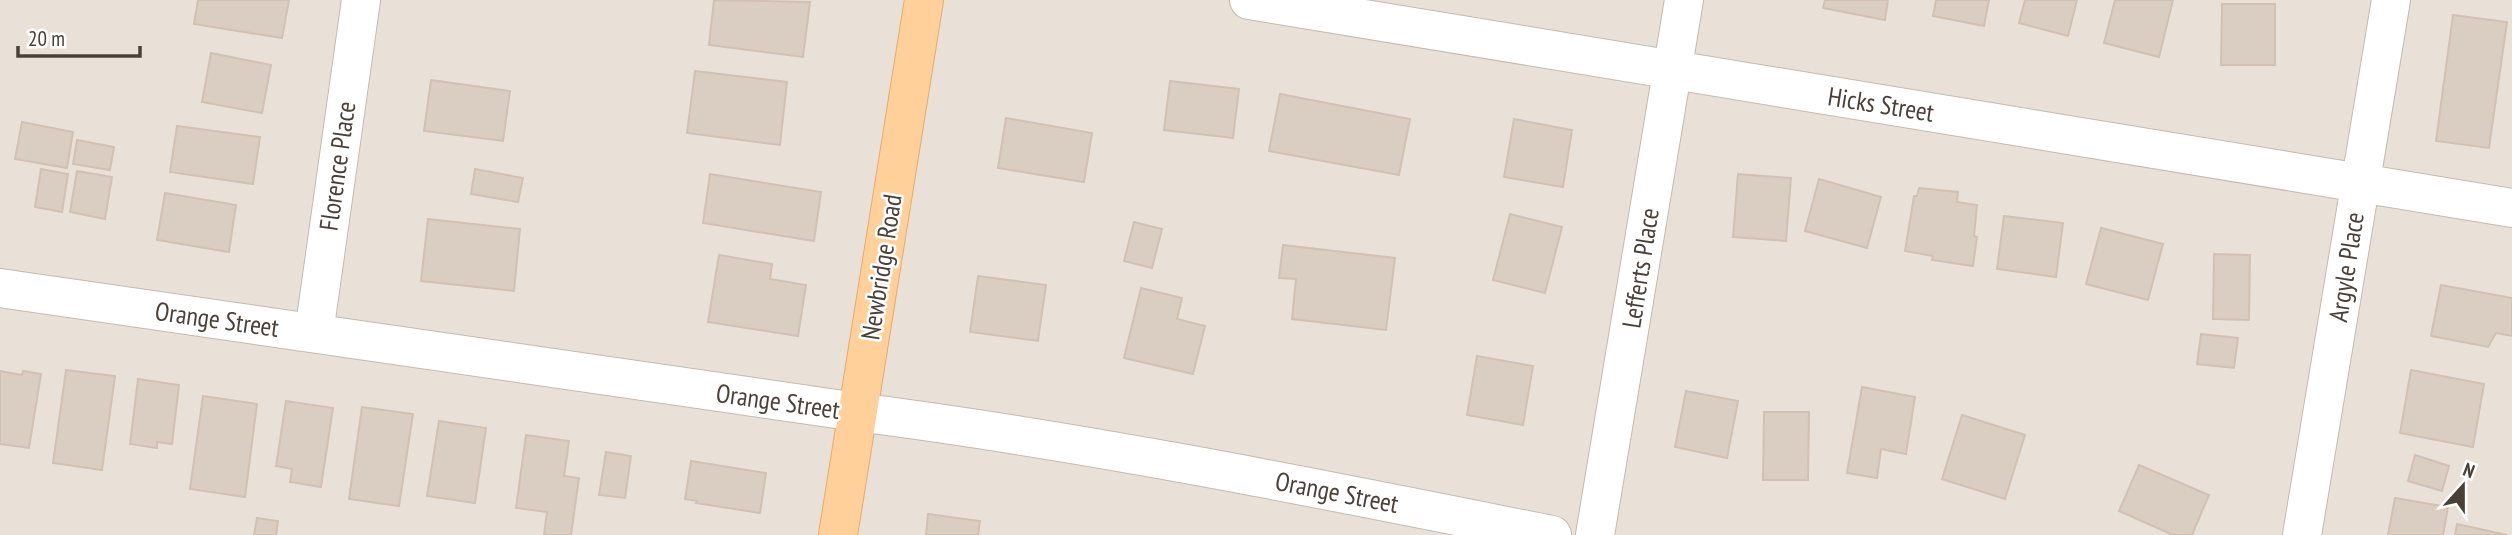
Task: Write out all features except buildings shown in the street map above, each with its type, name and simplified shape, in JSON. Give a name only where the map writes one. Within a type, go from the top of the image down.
[{"type":"main road","name":"Newbridge Road","points":[[838,535],[924,0]]},
{"type":"street","name":"Florence Place","points":[[314,332],[361,0]]},
{"type":"street","name":"Hicks Street","points":[[1249,0],[2512,208]]},
{"type":"street","name":"Lefferts Place","points":[[1595,535],[1684,0]]},
{"type":"street","name":"Argyle Place","points":[[2302,535],[2391,0]]},
{"type":"street","name":"Orange Street","points":[[0,288],[981,428],[1227,471],[1552,535]]},
{"type":"shaded area","points":[[0,0],[2512,0],[2512,535],[0,535]]}]
